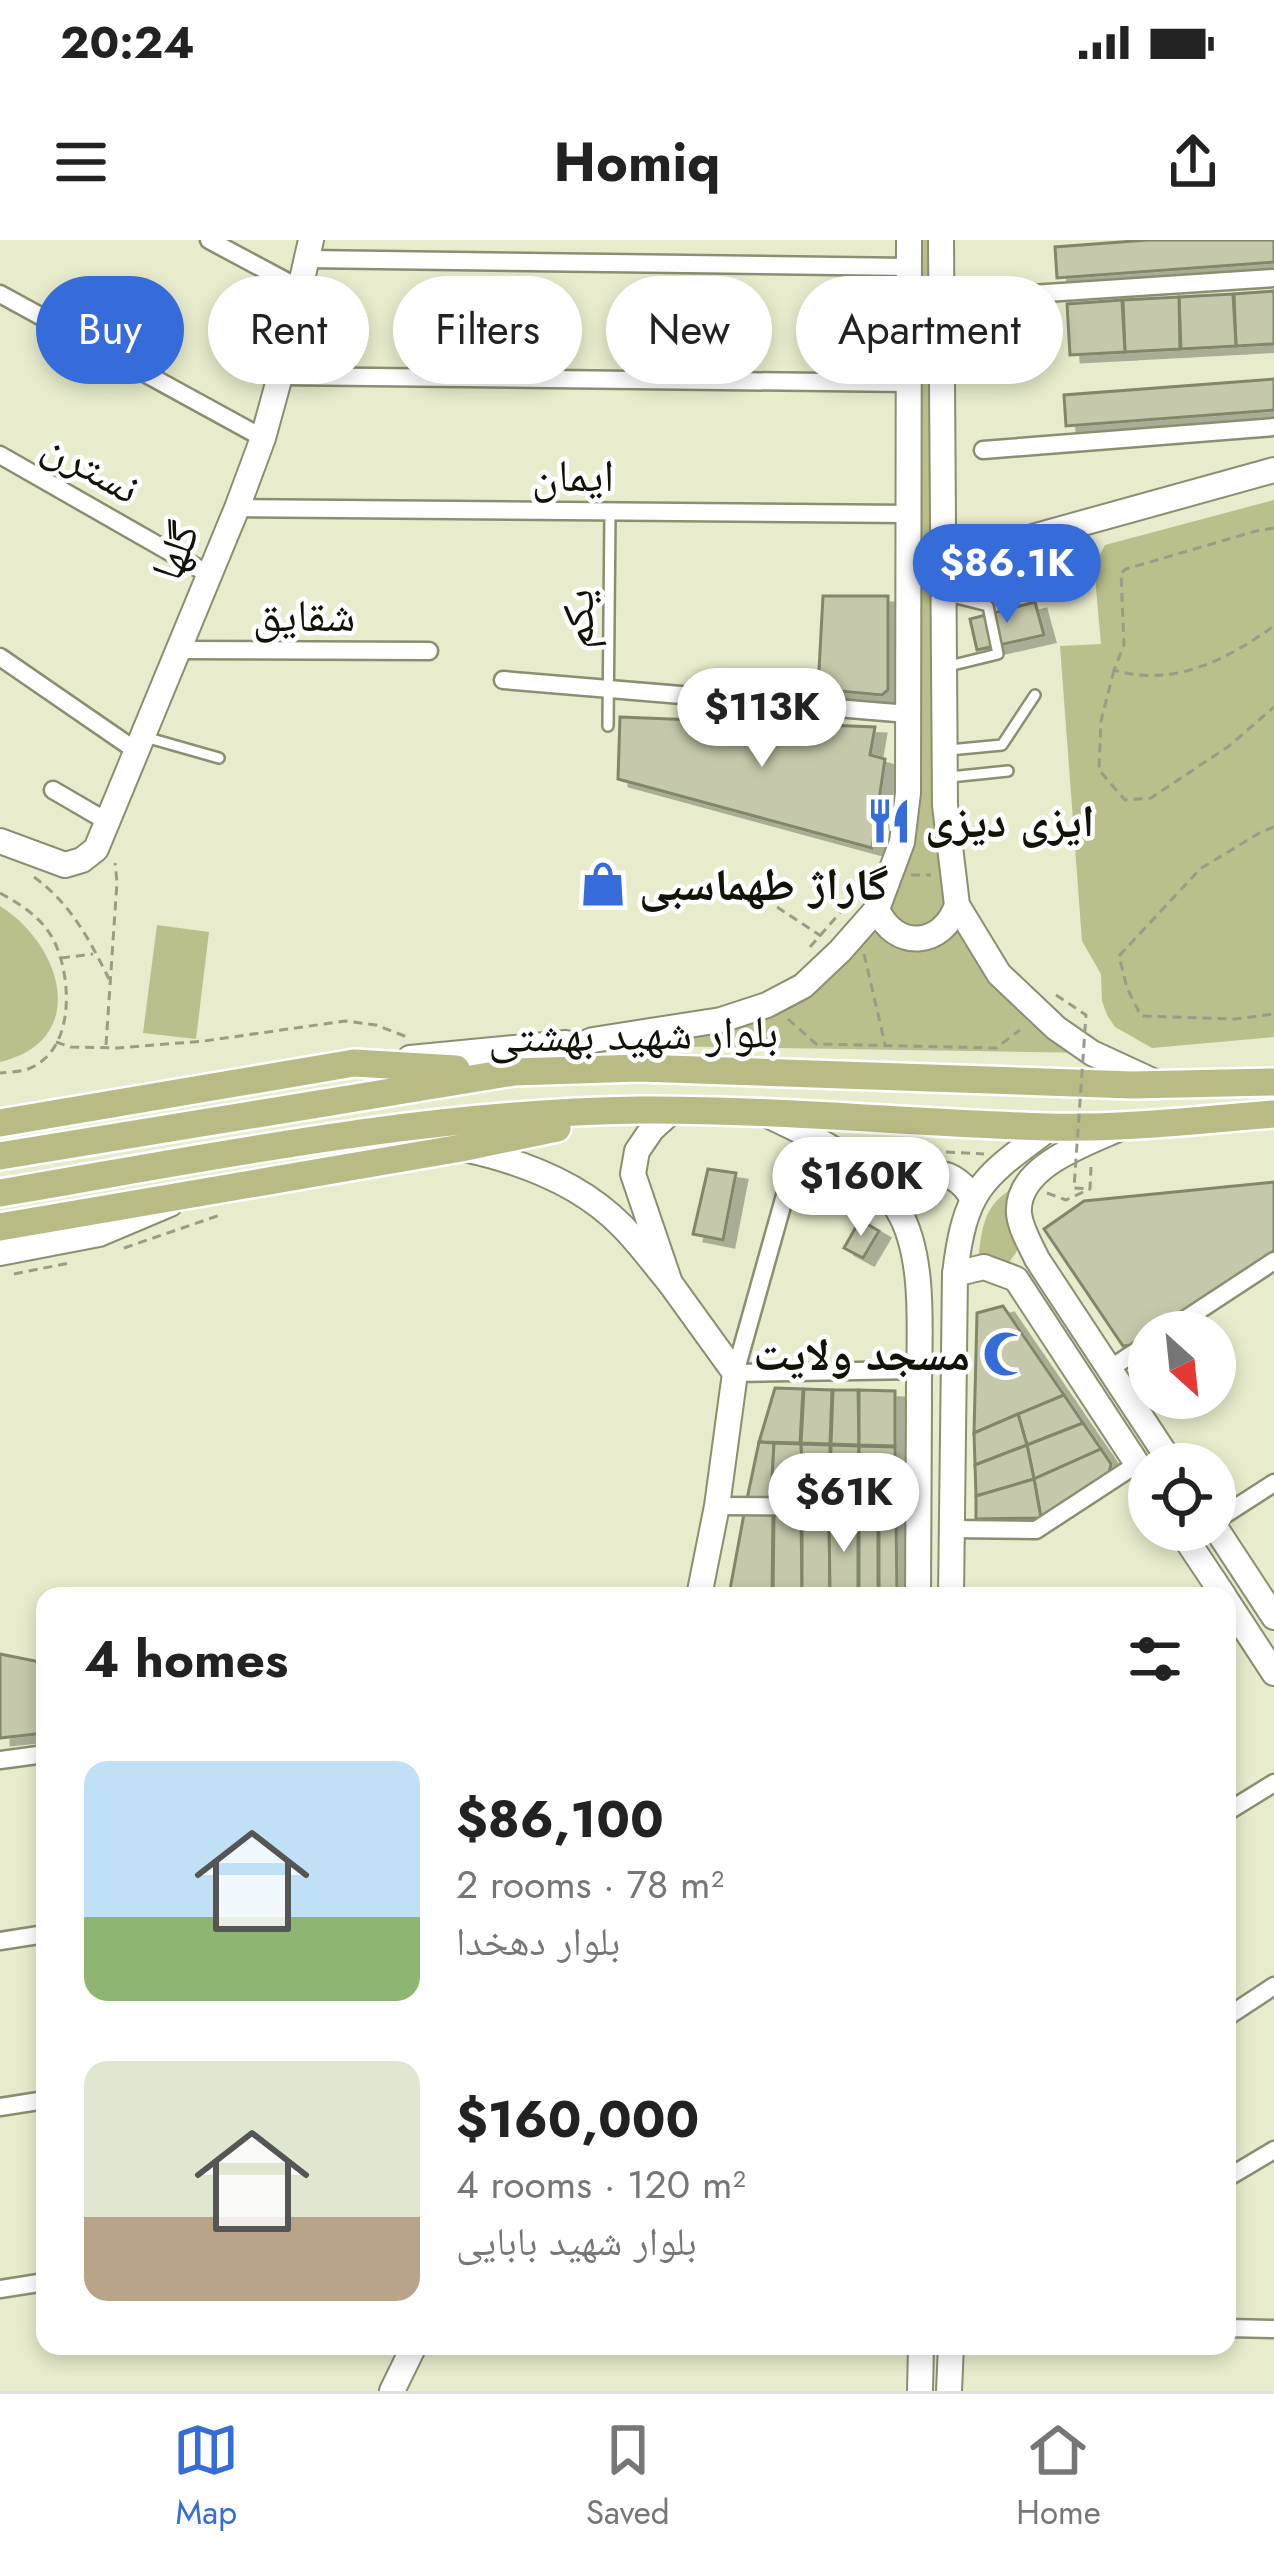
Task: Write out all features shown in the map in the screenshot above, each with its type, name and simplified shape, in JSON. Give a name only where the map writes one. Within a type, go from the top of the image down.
[{"type":"main road","points":[[909,240],[909,276]]},
{"type":"main road","points":[[941,240],[945,805],[957,905],[999,974],[1055,1028],[1092,1053],[1161,1084]]},
{"type":"main road","name":"گلها","points":[[96,849],[237,508],[278,384]]},
{"type":"main road","points":[[0,1123],[354,1064],[592,1040],[721,1020],[767,1005],[815,976],[877,909],[902,842],[908,793],[909,384]]},
{"type":"main road","points":[[944,587],[961,562],[1036,536],[1274,470]]},
{"type":"main road","points":[[944,522],[970,542],[1036,536]]},
{"type":"main road","points":[[0,841],[65,866],[96,849]]},
{"type":"main road","points":[[877,909],[890,929],[917,939],[945,927],[957,905]]},
{"type":"main road","points":[[354,1064],[514,1072],[592,1040]]},
{"type":"main road","name":"بلوار شهید بهشتی","points":[[0,1156],[514,1072],[639,1068],[1161,1084],[1274,1082]]},
{"type":"main road","points":[[1206,1083],[1274,1073]]},
{"type":"main road","points":[[0,1227],[461,1148],[639,1110]]},
{"type":"main road","name":"بلوار شهید بهشتی","points":[[0,1193],[371,1131],[505,1117],[639,1110],[1052,1127],[1274,1114]]},
{"type":"main road","points":[[670,1283],[633,1174],[637,1151],[672,1111]]},
{"type":"main road","points":[[763,1113],[823,1141],[866,1173],[899,1211],[919,1283],[918,1587]]},
{"type":"main road","points":[[1158,1443],[1037,1259],[1018,1208],[1024,1185],[1046,1164],[1127,1125],[1274,1129]]},
{"type":"main road","points":[[951,1587],[959,1239],[972,1198],[992,1171],[1052,1127]]},
{"type":"main road","points":[[461,1148],[507,1159],[573,1189],[619,1222],[735,1373],[701,1587]]},
{"type":"main road","points":[[899,1211],[909,1185],[935,1173],[954,1177],[972,1198]]},
{"type":"main road","points":[[0,1252],[100,1234],[190,1195]]},
{"type":"main road","points":[[1016,1279],[1022,1264],[1037,1259]]},
{"type":"main road","points":[[955,1274],[984,1267],[1016,1279],[1128,1450]]},
{"type":"main road","points":[[1194,1551],[1217,1587]]},
{"type":"main road","points":[[1232,1551],[1274,1617]]},
{"type":"main road","points":[[1236,1616],[1274,1673]]},
{"type":"main road","points":[[392,2391],[410,2355]]},
{"type":"main road","points":[[920,2391],[921,2355]]},
{"type":"main road","points":[[949,2391],[951,2355]]},
{"type":"street","points":[[209,240],[276,276]]},
{"type":"street","points":[[309,250],[909,267]]},
{"type":"street","points":[[1063,292],[1274,278]]},
{"type":"street","points":[[0,294],[262,437]]},
{"type":"street","points":[[369,377],[796,381]]},
{"type":"street","points":[[983,450],[1274,427]]},
{"type":"street","name":"نسترن","points":[[0,455],[211,574]]},
{"type":"street","name":"ایمان","points":[[237,508],[908,514]]},
{"type":"street","name":"شقایق","points":[[179,650],[429,651]]},
{"type":"street","points":[[0,657],[142,744]]},
{"type":"street","points":[[503,680],[908,714]]},
{"type":"street","points":[[53,790],[108,822]]},
{"type":"street","points":[[789,1180],[735,1373],[919,1370]]},
{"type":"street","points":[[1198,1311],[1274,1261]]},
{"type":"street","points":[[1108,1370],[1128,1357]]},
{"type":"street","points":[[951,1529],[1036,1530],[1128,1481]]},
{"type":"street","points":[[1236,1509],[1274,1483]]},
{"type":"street","points":[[717,1506],[918,1507]]},
{"type":"street","points":[[0,1760],[36,1755]]},
{"type":"street","points":[[1236,1806],[1274,1783]]},
{"type":"street","points":[[0,1942],[36,1936]]},
{"type":"street","points":[[1236,2011],[1274,1986]]},
{"type":"street","points":[[0,2107],[36,2101]]},
{"type":"street","points":[[1236,2173],[1274,2150]]},
{"type":"street","points":[[0,2289],[36,2283]]},
{"type":"street","points":[[1236,2328],[1274,2329]]},
{"type":"lane","name":"یکم","points":[[608,726],[610,512]]},
{"type":"lane","points":[[944,587],[988,606],[998,654],[944,668]]},
{"type":"lane","points":[[944,750],[1002,745],[1035,695]]},
{"type":"lane","points":[[142,744],[219,758]]},
{"type":"lane","points":[[945,778],[1008,772]]},
{"type":"path","points":[[1274,528],[1121,573],[1124,645],[1101,721],[1099,770],[1125,800],[1151,798],[1228,746],[1274,707]]},
{"type":"path","points":[[1114,670],[1143,677],[1179,674],[1234,652],[1274,626]]},
{"type":"path","points":[[1274,826],[1200,869],[1119,956],[1141,1016],[1235,1019],[1274,1014]]},
{"type":"path","points":[[96,849],[114,857],[117,881],[106,1048]]},
{"type":"path","points":[[26,872],[78,920],[111,983]]},
{"type":"path","points":[[906,875],[933,875]]},
{"type":"path","points":[[801,958],[864,883]]},
{"type":"path","points":[[0,893],[22,904],[54,941],[66,1010],[61,1034],[48,1054],[30,1068],[0,1073]]},
{"type":"path","points":[[777,907],[826,939]]},
{"type":"path","points":[[863,951],[886,1045]]},
{"type":"path","points":[[59,958],[96,953]]},
{"type":"path","points":[[1056,995],[1087,1015],[1074,1188],[1090,1189]]},
{"type":"path","points":[[782,1014],[816,1044],[996,1048],[1020,1030]]},
{"type":"path","points":[[56,1042],[106,1048],[204,1041],[345,1022],[376,1025],[403,1037],[421,1036]]},
{"type":"path","points":[[108,1253],[228,1212]]},
{"type":"path","points":[[0,1276],[66,1264]]},
{"type":"green space","points":[[909,240],[942,240],[943,276],[909,276]]},
{"type":"green space","points":[[907,384],[945,384],[957,905],[999,974],[1092,1053],[648,1046],[593,1040],[721,1020],[840,951],[902,842]]},
{"type":"green space","points":[[1274,500],[1274,1037],[1152,1048],[1115,1027],[1107,1015],[1101,974],[1082,941],[1060,646],[1101,644],[1094,566],[1105,545]]},
{"type":"green space","points":[[0,906],[39,944],[57,990],[56,1013],[47,1034],[29,1051],[0,1062]]},
{"type":"green space","points":[[157,925],[209,932],[196,1039],[143,1033]]},
{"type":"green space","points":[[1012,1189],[1007,1221],[1017,1251],[1008,1264],[978,1260],[990,1211]]},
{"type":"building","points":[[1148,240],[1274,240],[1274,262],[1063,278],[1057,276],[1055,247]]},
{"type":"building","points":[[1274,291],[1274,344],[1236,346],[1234,294]]},
{"type":"building","points":[[1233,294],[1236,346],[1181,349],[1179,297]]},
{"type":"building","points":[[1179,297],[1180,349],[1125,352],[1123,300]]},
{"type":"building","points":[[1122,300],[1125,352],[1070,355],[1067,304]]},
{"type":"building","points":[[1274,379],[1274,410],[1066,426],[1064,395]]},
{"type":"building","points":[[823,596],[888,596],[888,690],[882,695],[818,689]]},
{"type":"building","points":[[1035,602],[1044,635],[977,650],[970,619]]},
{"type":"building","points":[[620,717],[875,727],[870,755],[885,759],[872,848],[618,779]]},
{"type":"building","points":[[708,1169],[736,1173],[723,1240],[693,1234]]},
{"type":"building","points":[[1274,1182],[1274,1251],[1186,1311],[1128,1311],[1128,1346],[1123,1346],[1044,1229],[1084,1201]]},
{"type":"building","points":[[860,1220],[879,1231],[863,1258],[844,1248]]},
{"type":"building","name":"مسجد ولایت","points":[[1003,1306],[1064,1395],[974,1433],[977,1313]]},
{"type":"building","points":[[775,1388],[803,1389],[800,1443],[759,1442]]},
{"type":"building","points":[[804,1389],[832,1390],[830,1444],[801,1443]]},
{"type":"building","points":[[833,1390],[858,1390],[859,1445],[831,1444]]},
{"type":"building","points":[[859,1390],[895,1391],[895,1446],[859,1445]]},
{"type":"building","points":[[1064,1395],[1083,1423],[1027,1445],[1018,1414]]},
{"type":"building","points":[[1018,1414],[1027,1445],[975,1465],[974,1433]]},
{"type":"building","points":[[1083,1423],[1101,1449],[1034,1479],[1027,1445]]},
{"type":"building","points":[[759,1442],[774,1443],[771,1499],[747,1499]]},
{"type":"building","points":[[774,1443],[801,1444],[804,1499],[771,1499]]},
{"type":"building","points":[[801,1444],[830,1445],[830,1499],[804,1499]]},
{"type":"building","points":[[831,1445],[859,1446],[859,1499],[830,1499]]},
{"type":"building","points":[[1027,1445],[1034,1479],[976,1496],[975,1465]]},
{"type":"building","points":[[859,1446],[895,1447],[896,1499],[859,1499]]},
{"type":"building","points":[[1101,1449],[1111,1464],[1109,1473],[1041,1518],[1034,1479]]},
{"type":"building","points":[[1034,1479],[1041,1518],[976,1519],[976,1496]]},
{"type":"building","points":[[744,1514],[773,1514],[772,1587],[730,1587]]},
{"type":"building","points":[[774,1514],[801,1515],[802,1587],[773,1587]]},
{"type":"building","points":[[802,1514],[829,1515],[830,1587],[802,1587]]},
{"type":"building","points":[[829,1515],[858,1515],[858,1587],[830,1587]]},
{"type":"building","points":[[859,1515],[878,1515],[878,1587],[859,1587]]},
{"type":"building","points":[[879,1515],[896,1515],[897,1587],[879,1587]]},
{"type":"building","points":[[0,1654],[36,1661],[36,1734],[0,1738]]},
{"type":"place","name":"ایزی دیزی","points":[[889,821]]},
{"type":"place","name":"گاراژ طهماسبی","points":[[603,884]]},
{"type":"place","name":"مسجد ولایت","points":[[1006,1354]]}]
